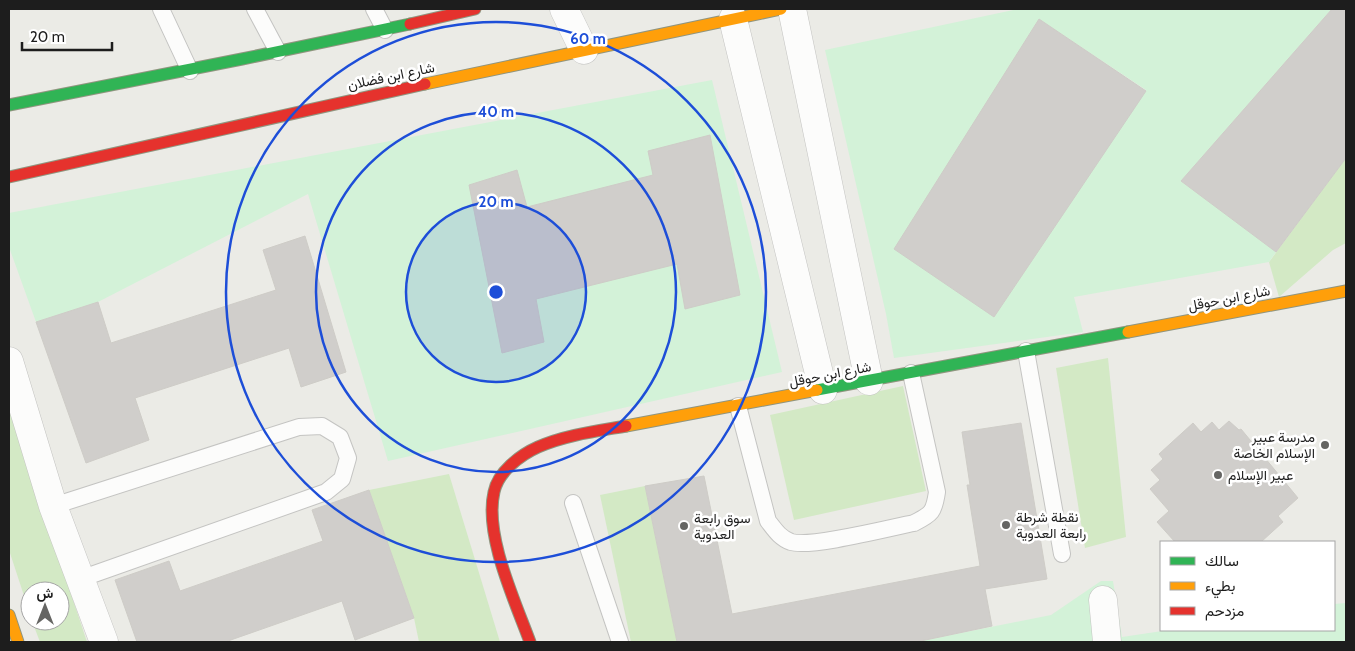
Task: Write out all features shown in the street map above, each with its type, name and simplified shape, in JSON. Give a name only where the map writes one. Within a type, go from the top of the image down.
[{"type":"street","points":[[9,105],[190,71],[475,9]]},
{"type":"street","points":[[564,9],[584,50]]},
{"type":"street","name":"شارع ابن فضلان","points":[[9,177],[346,100],[781,9]]},
{"type":"street","points":[[792,9],[869,381]]},
{"type":"street","points":[[733,19],[823,390]]},
{"type":"street","name":"شارع ابن حوقل","points":[[530,642],[498,552],[492,519],[494,491],[505,471],[526,453],[551,442],[614,428],[1346,291]]},
{"type":"street","points":[[9,361],[53,506],[104,642]]},
{"type":"street","points":[[1103,600],[1107,642]]},
{"type":"street","points":[[9,615],[18,642]]},
{"type":"lane","points":[[161,9],[190,71]]},
{"type":"lane","points":[[255,9],[278,52]]},
{"type":"lane","points":[[374,9],[384,30]]},
{"type":"lane","points":[[1026,352],[1062,554]]},
{"type":"lane","points":[[738,406],[768,521],[779,536],[792,542],[822,541],[914,523],[926,517],[935,508],[936,492],[911,373]]},
{"type":"lane","points":[[53,506],[300,427],[322,426],[340,437],[348,458],[342,479],[326,492],[80,580]]},
{"type":"lane","points":[[573,503],[620,642]]},
{"type":"green space","points":[[1018,9],[1331,10],[1181,181],[1276,252],[1269,262],[1074,297],[1083,332],[894,358],[886,314],[825,50]],"holes":[[[1039,19],[1146,90],[994,317],[895,249]]]},
{"type":"green space","points":[[712,80],[782,372],[388,461],[308,194],[98,302],[36,322],[9,247],[9,213]]},
{"type":"green space","points":[[1346,158],[1346,243],[1333,250],[1279,297],[1269,262]]},
{"type":"green space","points":[[1108,358],[1126,537],[1085,548],[1056,368]]},
{"type":"green space","points":[[903,386],[926,491],[794,520],[770,415]]},
{"type":"green space","points":[[9,407],[67,581],[20,581],[20,584],[9,550]]},
{"type":"green space","points":[[449,474],[500,642],[419,642],[414,618],[369,490]]},
{"type":"green space","points":[[645,486],[677,642],[631,642],[600,495]]},
{"type":"green space","points":[[1101,581],[1113,581],[1122,637],[1162,631],[1335,631],[1335,604],[1346,603],[1346,642],[916,642],[1051,615]]},
{"type":"green space","points":[[70,591],[87,642],[40,642],[36,631],[70,631]]},
{"type":"building","points":[[1332,9],[1346,9],[1346,158],[1276,252],[1181,181]]},
{"type":"building","points":[[1039,19],[1146,91],[994,317],[894,249]]},
{"type":"building","points":[[710,135],[740,295],[685,309],[677,264],[536,299],[544,342],[502,353],[469,185],[517,170],[527,207],[653,175],[648,151]]},
{"type":"building","points":[[305,236],[346,372],[301,387],[289,348],[135,398],[149,440],[86,463],[36,322],[98,302],[111,343],[276,290],[263,250]]},
{"type":"building","name":"عبير الإسلام","points":[[1229,421],[1239,430],[1241,429],[1298,498],[1278,516],[1283,522],[1262,541],[1174,541],[1157,522],[1169,511],[1150,489],[1160,480],[1151,470],[1163,459],[1159,454],[1193,423],[1201,432],[1212,422],[1219,430]]},
{"type":"building","name":"سوق رابعة العدوية","points":[[1021,423],[1047,579],[985,589],[992,626],[916,642],[677,642],[645,486],[704,476],[732,614],[980,566],[967,485],[970,485],[962,432]]},
{"type":"building","points":[[369,490],[414,618],[355,640],[342,601],[225,642],[137,642],[115,580],[169,561],[180,591],[323,541],[312,510]]},
{"type":"traffic: fast","points":[[9,105],[410,24]]},
{"type":"traffic: fast","points":[[817,390],[1128,332]]},
{"type":"traffic: slow","points":[[425,84],[781,9]]},
{"type":"traffic: slow","points":[[1128,332],[1346,291]]},
{"type":"traffic: slow","points":[[626,426],[817,390]]},
{"type":"traffic: slow","points":[[9,615],[18,642]]},
{"type":"traffic: jam","points":[[410,24],[475,9]]},
{"type":"traffic: jam","points":[[9,177],[425,84]]},
{"type":"traffic: jam","points":[[530,642],[509,588],[497,548],[492,509],[496,485],[511,465],[538,447],[570,436],[626,426]]},
{"type":"place","name":"مدرسة عبير الإسلام الخاصة","points":[[1325,445]]},
{"type":"place","name":"عبير الإسلام","points":[[1218,475]]},
{"type":"place","name":"نقطة شرطة رابعة العدوية","points":[[1006,525]]},
{"type":"place","name":"سوق رابعة العدوية","points":[[684,526]]}]
